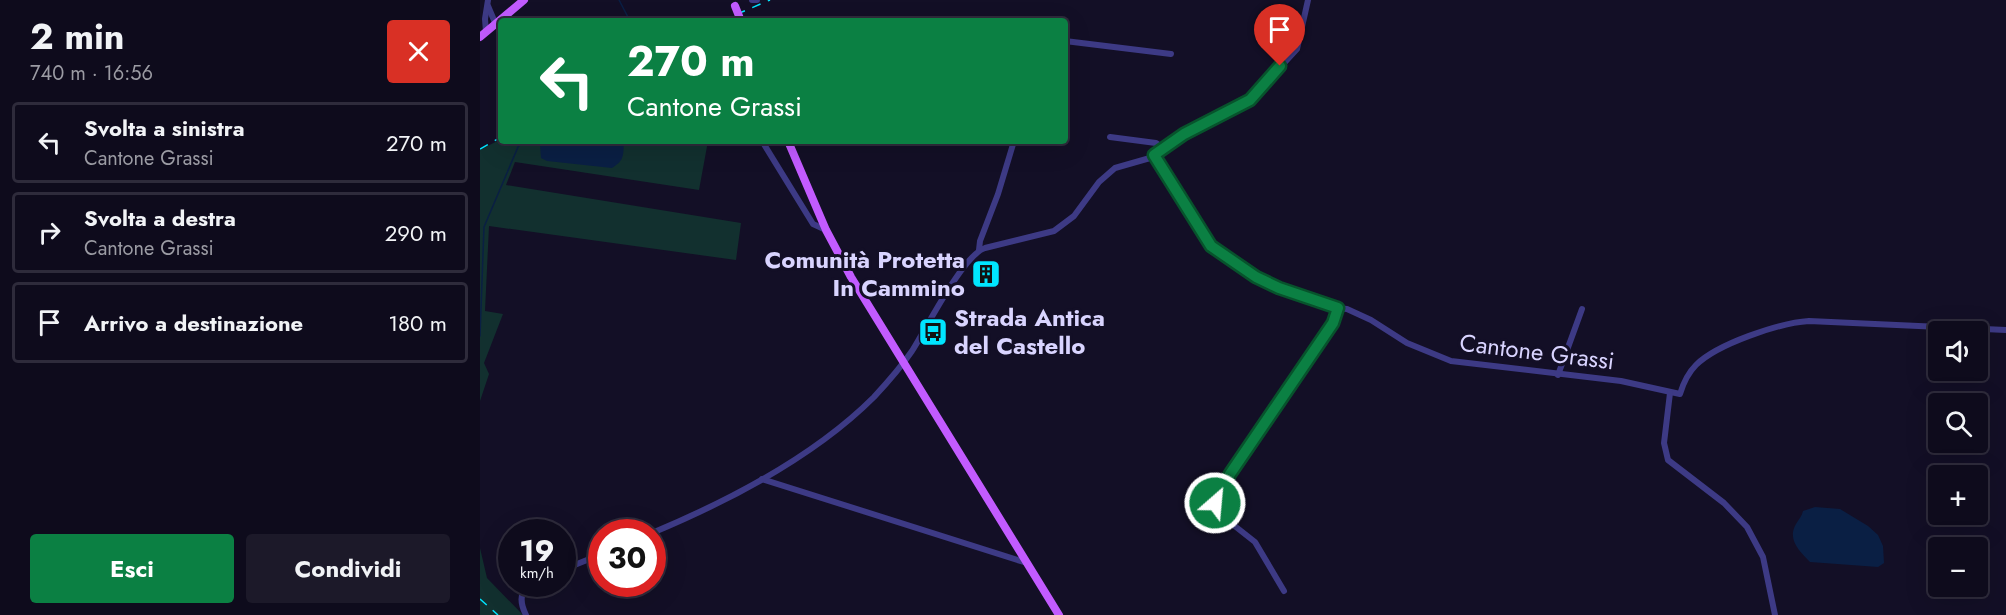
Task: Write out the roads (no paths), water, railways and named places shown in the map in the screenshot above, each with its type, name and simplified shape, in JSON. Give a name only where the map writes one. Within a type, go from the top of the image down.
[{"type":"main road","points":[[504,18],[524,0]]},
{"type":"main road","points":[[734,3],[740,18]]},
{"type":"main road","points":[[483,35],[496,25]]},
{"type":"main road","points":[[789,144],[826,230],[851,277],[1059,615]]},
{"type":"street","points":[[752,0],[757,0]]},
{"type":"street","points":[[666,527],[716,504],[794,461],[873,397],[904,362],[970,258],[979,250],[1054,231],[1074,216],[1109,172],[1120,165],[1154,155],[1184,134],[1240,106],[1258,93],[1274,72],[1297,49],[1308,0]]},
{"type":"street","points":[[488,3],[496,25]]},
{"type":"street","points":[[483,35],[488,3]]},
{"type":"street","points":[[1068,41],[1171,54]]},
{"type":"street","points":[[1110,137],[1156,143],[1163,148]]},
{"type":"street","points":[[764,144],[813,224],[826,230]]},
{"type":"street","points":[[979,250],[980,241],[998,194],[1013,144]]},
{"type":"street","name":"Cantone Grassi","points":[[1154,155],[1211,246],[1256,277],[1279,288],[1347,309],[1371,320],[1407,343],[1451,361],[1621,381],[1670,393]]},
{"type":"street","points":[[1284,591],[1255,542],[1217,512],[1215,503],[1230,474],[1333,323],[1338,308]]},
{"type":"street","points":[[1558,375],[1582,309]]},
{"type":"street","points":[[1775,615],[1763,557],[1747,527],[1724,502],[1668,460],[1664,443],[1670,393],[1680,394],[1690,373],[1705,357],[1773,327],[1793,322],[2006,330]]},
{"type":"street","points":[[762,479],[1027,563]]},
{"type":"street","points":[[522,597],[526,615]]},
{"type":"water","points":[[624,144],[621,160],[612,168],[547,161],[541,158],[540,145]]},
{"type":"water","points":[[1815,507],[1840,509],[1868,526],[1878,535],[1883,546],[1884,563],[1878,567],[1810,562],[1795,545],[1793,535],[1803,511]]},
{"type":"waterway","points":[[619,0],[628,18]]},
{"type":"waterway","points":[[480,336],[484,227],[520,144]]},
{"type":"railway","points":[[728,18],[770,0]]},
{"type":"railway","points":[[480,149],[498,139]]},
{"type":"railway","points":[[480,599],[498,615]]},
{"type":"place","name":"Comunità Protetta In Cammino","points":[[986,274]]},
{"type":"place","name":"Strada Antica del Castello","points":[[933,332]]}]
